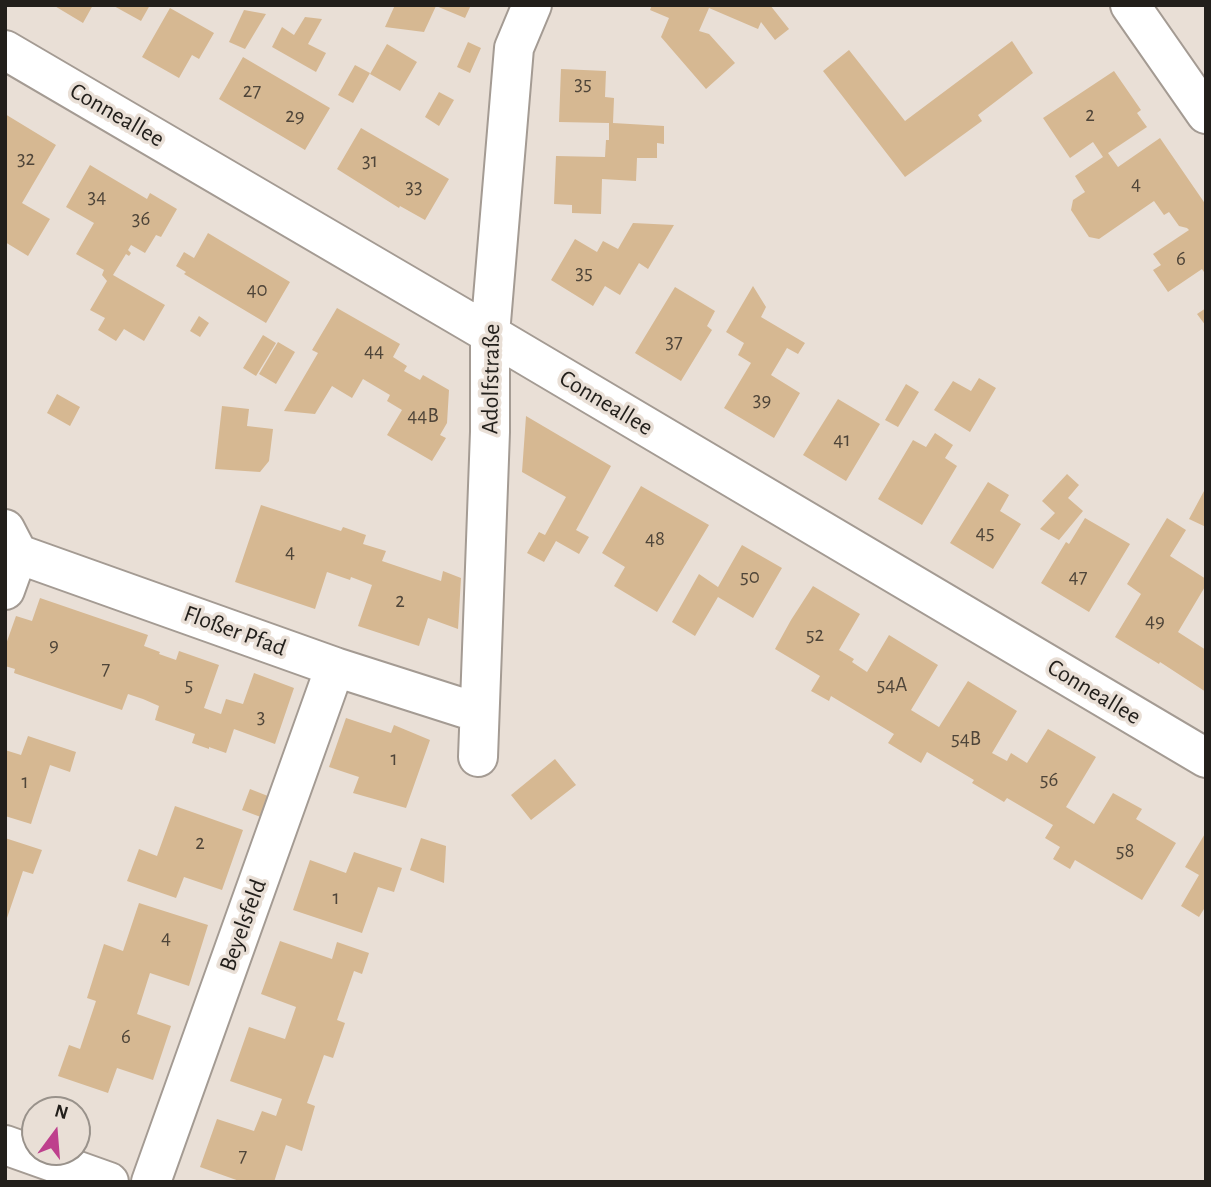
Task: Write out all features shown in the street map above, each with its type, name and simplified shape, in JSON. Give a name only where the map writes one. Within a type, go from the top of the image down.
[{"type":"street","name":"Adolfstraße","points":[[478,757],[490,432],[490,334],[514,48],[532,5]]},
{"type":"street","points":[[1130,5],[1206,114]]},
{"type":"street","name":"Conneallee","points":[[5,50],[1206,758]]},
{"type":"street","points":[[5,590],[12,541]]},
{"type":"street","name":"Floßer Pfad","points":[[12,541],[335,667],[479,713]]},
{"type":"street","name":"Beyelsfeld","points":[[151,1182],[335,667]]},
{"type":"street","points":[[5,1145],[109,1182]]},
{"type":"building","points":[[53,5],[93,5],[83,23]]},
{"type":"building","points":[[112,5],[150,5],[141,21]]},
{"type":"building","points":[[395,5],[471,5],[465,18],[436,6],[424,32],[385,27]]},
{"type":"building","points":[[652,5],[770,5],[789,29],[775,40],[761,22],[758,29],[709,8],[699,31],[709,34],[735,63],[706,89],[661,37],[669,18],[650,10]]},
{"type":"building","points":[[170,8],[214,33],[199,59],[192,55],[179,78],[142,57]]},
{"type":"building","points":[[244,10],[266,14],[245,49],[229,42]]},
{"type":"building","points":[[305,17],[322,19],[308,44],[326,53],[316,72],[272,47],[282,27],[294,35]]},
{"type":"building","points":[[1012,41],[1033,73],[978,115],[982,121],[905,177],[823,71],[849,50],[905,121]]},
{"type":"building","points":[[468,42],[481,48],[470,73],[457,67]]},
{"type":"building","points":[[387,44],[417,62],[400,91],[370,74]]},
{"type":"building","points":[[243,57],[330,108],[305,150],[219,99]]},
{"type":"building","points":[[355,65],[370,73],[353,103],[338,95]]},
{"type":"building","points":[[561,69],[606,71],[605,97],[614,98],[613,123],[664,126],[664,144],[657,143],[657,158],[637,158],[636,181],[602,179],[601,214],[572,213],[572,205],[554,204],[556,156],[605,157],[606,140],[609,140],[609,123],[559,122]]},
{"type":"building","points":[[1114,71],[1141,110],[1137,113],[1147,127],[1108,153],[1118,167],[1160,138],[1206,205],[1206,275],[1202,269],[1168,292],[1153,270],[1161,265],[1153,254],[1189,230],[1179,226],[1169,212],[1164,215],[1154,201],[1099,239],[1089,237],[1071,210],[1073,200],[1085,192],[1075,176],[1103,157],[1093,142],[1070,158],[1043,118]]},
{"type":"building","points":[[439,92],[454,100],[439,126],[425,117]]},
{"type":"building","points":[[5,114],[56,145],[22,203],[50,219],[28,256],[5,242]]},
{"type":"building","points":[[361,128],[449,179],[425,220],[400,206],[399,208],[337,169]]},
{"type":"building","points":[[90,165],[147,199],[150,193],[177,209],[161,237],[156,235],[145,253],[131,245],[128,250],[131,253],[129,256],[126,254],[113,275],[165,305],[144,341],[124,329],[116,341],[98,330],[105,318],[90,310],[107,281],[102,275],[104,270],[76,254],[94,223],[66,207]]},
{"type":"building","points":[[633,223],[674,225],[648,269],[639,263],[620,295],[605,286],[593,306],[551,280],[575,239],[597,252],[603,241],[618,249]]},
{"type":"building","points":[[208,233],[290,282],[266,323],[184,274],[186,272],[176,266],[184,252],[194,258]]},
{"type":"building","points":[[753,286],[766,307],[761,317],[805,343],[798,354],[787,348],[771,375],[800,393],[774,438],[724,408],[751,363],[738,355],[744,343],[726,332]]},
{"type":"building","points":[[675,287],[715,311],[707,326],[712,330],[681,381],[635,353]]},
{"type":"building","points":[[337,308],[400,344],[393,357],[407,366],[404,371],[420,380],[423,375],[449,390],[447,423],[440,435],[446,438],[432,461],[387,435],[402,410],[387,401],[390,395],[363,379],[352,398],[332,386],[315,414],[284,411],[318,353],[312,350]]},
{"type":"building","points":[[1206,308],[1206,326],[1197,314]]},
{"type":"building","points":[[199,316],[209,323],[200,337],[190,331]]},
{"type":"building","points":[[263,335],[276,343],[256,376],[243,368]]},
{"type":"building","points":[[278,342],[295,352],[276,384],[259,374]]},
{"type":"building","points":[[979,378],[996,388],[970,432],[934,410],[953,381],[971,391]]},
{"type":"building","points":[[906,384],[919,392],[898,427],[885,420]]},
{"type":"building","points":[[57,394],[80,407],[70,426],[47,413]]},
{"type":"building","points":[[838,399],[880,424],[846,481],[803,455]]},
{"type":"building","points":[[222,406],[249,409],[247,426],[273,429],[269,461],[260,472],[215,469]]},
{"type":"building","points":[[526,416],[611,466],[576,530],[589,537],[579,554],[556,541],[544,562],[527,553],[539,532],[545,535],[566,497],[522,472]]},
{"type":"building","points":[[935,433],[953,445],[945,458],[957,466],[922,525],[878,499],[913,440],[926,447]]},
{"type":"building","points":[[1067,474],[1079,485],[1068,498],[1083,511],[1059,540],[1040,529],[1055,513],[1042,501]]},
{"type":"building","points":[[988,482],[1009,495],[1000,511],[1021,524],[993,569],[950,543]]},
{"type":"building","points":[[641,486],[709,525],[657,612],[614,586],[625,567],[602,553]]},
{"type":"building","points":[[1204,491],[1206,492],[1206,527],[1189,519]]},
{"type":"building","points":[[261,505],[341,531],[343,527],[366,535],[363,544],[386,551],[382,561],[441,581],[443,571],[461,578],[458,629],[428,618],[419,646],[358,626],[372,585],[351,577],[350,580],[327,572],[315,609],[235,582]]},
{"type":"building","points":[[1085,518],[1130,544],[1089,612],[1041,583],[1066,542],[1069,544]]},
{"type":"building","points":[[1167,518],[1186,530],[1170,556],[1206,579],[1206,585],[1178,632],[1206,650],[1206,692],[1115,637],[1141,594],[1127,584]]},
{"type":"building","points":[[742,545],[782,568],[753,618],[718,597],[695,636],[672,622],[699,574],[718,587]]},
{"type":"building","points":[[813,586],[860,614],[839,650],[854,659],[852,662],[867,672],[889,635],[938,665],[911,710],[939,727],[968,681],[1017,711],[992,753],[1007,761],[1011,753],[1027,763],[1048,729],[1096,757],[1066,807],[1094,824],[1113,793],[1142,809],[1136,819],[1176,843],[1142,900],[1075,860],[1070,869],[1053,859],[1060,847],[1045,838],[1053,825],[1007,798],[1004,802],[972,783],[974,780],[927,752],[921,763],[888,743],[894,734],[831,696],[829,701],[811,691],[820,676],[775,649]]},
{"type":"building","points":[[40,598],[148,635],[144,646],[160,652],[159,654],[176,660],[179,651],[219,665],[204,708],[221,714],[226,699],[243,704],[254,673],[294,688],[275,744],[234,729],[226,753],[209,749],[192,743],[195,734],[155,720],[159,706],[143,699],[128,694],[122,710],[14,673],[15,669],[5,666],[5,647],[16,616],[32,621]]},
{"type":"building","points":[[346,718],[391,733],[394,725],[430,740],[406,808],[353,793],[359,777],[329,767]]},
{"type":"building","points":[[28,736],[76,752],[70,772],[50,765],[31,824],[5,816],[5,750],[21,755]]},
{"type":"building","points":[[555,759],[576,785],[531,820],[511,795]]},
{"type":"building","points":[[250,789],[273,798],[266,819],[242,810]]},
{"type":"building","points":[[175,806],[243,830],[222,890],[184,877],[176,898],[127,881],[139,849],[157,856]]},
{"type":"building","points":[[1206,832],[1206,910],[1204,909],[1199,917],[1181,906],[1199,875],[1185,867]]},
{"type":"building","points":[[5,838],[42,850],[33,874],[23,871],[6,921]]},
{"type":"building","points":[[421,838],[446,846],[444,883],[410,870]]},
{"type":"building","points":[[354,852],[402,868],[394,892],[378,887],[362,933],[293,910],[310,860],[346,873]]},
{"type":"building","points":[[139,903],[208,925],[189,986],[150,973],[137,1014],[171,1026],[153,1080],[117,1068],[108,1093],[58,1076],[69,1045],[80,1049],[96,1001],[87,998],[104,944],[123,951]]},
{"type":"building","points":[[280,941],[332,959],[337,942],[369,953],[362,974],[354,971],[337,1020],[345,1023],[333,1058],[324,1055],[307,1103],[315,1106],[302,1151],[286,1145],[274,1182],[242,1182],[200,1167],[217,1119],[254,1131],[262,1111],[276,1116],[282,1099],[230,1081],[249,1027],[285,1039],[296,1007],[261,994]]}]
